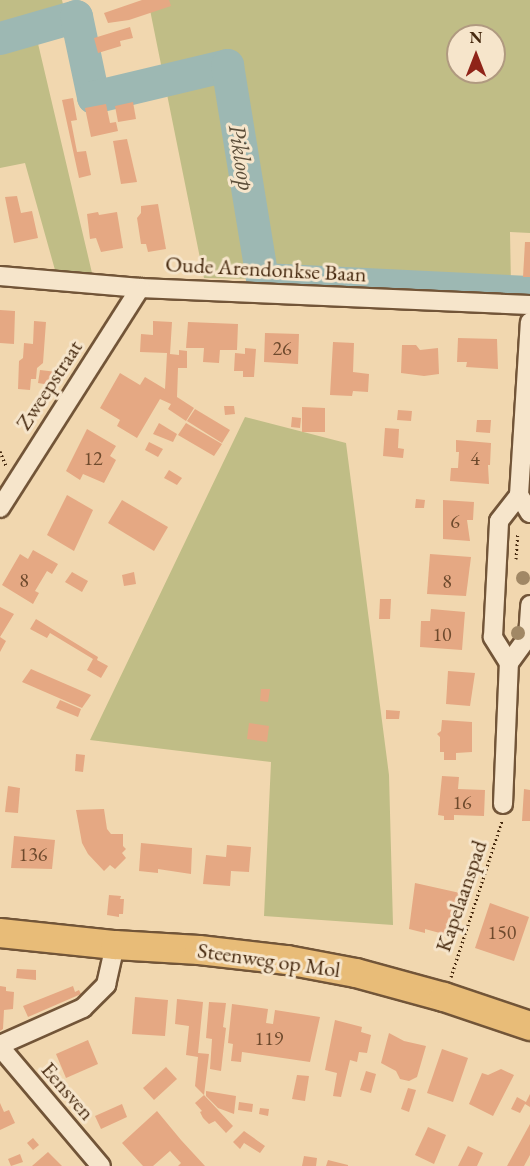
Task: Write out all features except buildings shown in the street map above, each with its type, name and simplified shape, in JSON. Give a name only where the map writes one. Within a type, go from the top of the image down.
[{"type":"main road","name":"Steenweg op Mol","points":[[0,933],[287,960],[356,973],[444,997],[530,1026]]},
{"type":"street","name":"Oude Arendonkse Baan","points":[[0,276],[140,288],[530,305]]},
{"type":"street","name":"Zweepstraat","points":[[0,508],[140,288]]},
{"type":"street","points":[[509,663],[493,637],[499,521],[519,495],[530,322]]},
{"type":"street","points":[[519,495],[530,513]]},
{"type":"street","points":[[503,804],[509,663],[528,637],[530,605]]},
{"type":"street","points":[[0,1046],[83,1008],[106,985],[115,945]]},
{"type":"street","name":"Eensven","points":[[0,1046],[101,1166]]},
{"type":"path","name":"Kapelaanspad","points":[[444,997],[501,829],[503,804]]},
{"type":"shaded area","points":[[0,0],[62,0],[68,26],[36,35],[92,273],[55,270],[25,163],[0,168]]},
{"type":"shaded area","points":[[148,0],[530,0],[530,233],[510,232],[511,285],[275,273],[251,279],[204,278]]},
{"type":"shaded area","points":[[245,417],[346,443],[389,775],[393,925],[264,916],[271,762],[90,740]]},
{"type":"waterway","name":"Pikloop","points":[[0,38],[76,16],[93,97],[227,65],[262,279],[530,292]]}]
